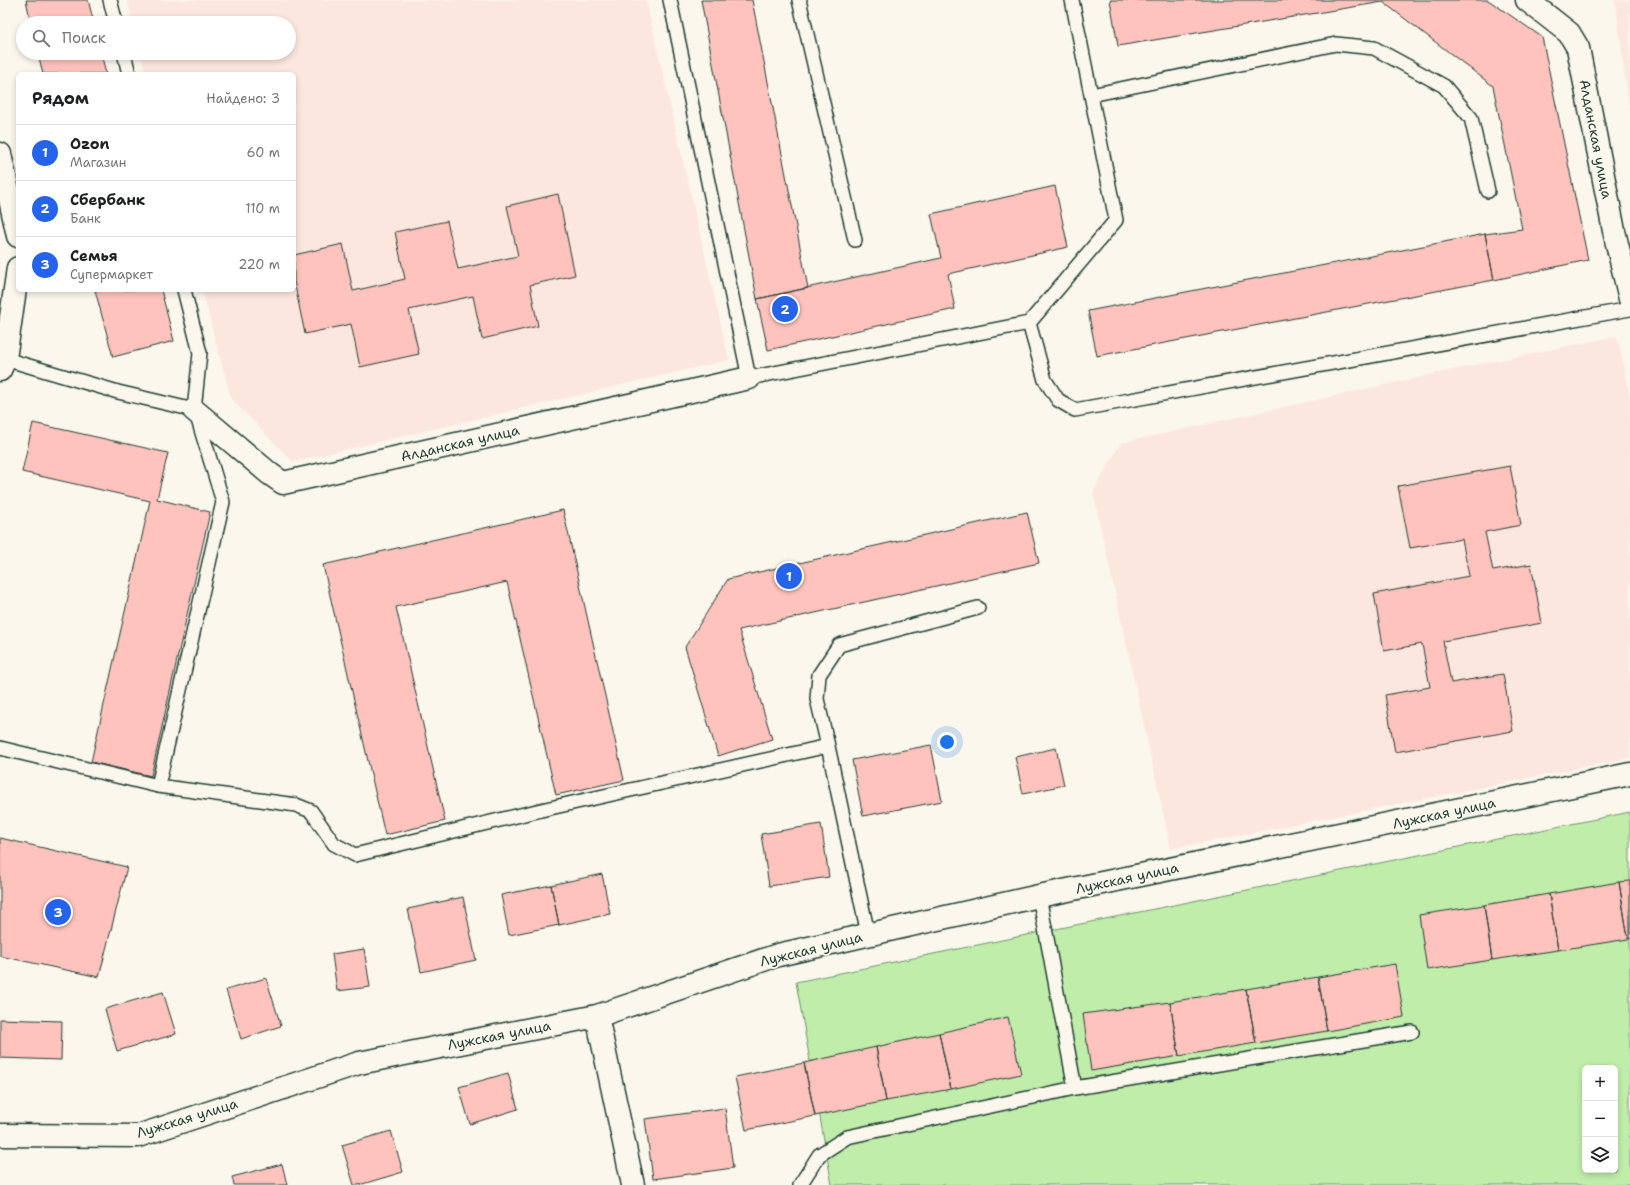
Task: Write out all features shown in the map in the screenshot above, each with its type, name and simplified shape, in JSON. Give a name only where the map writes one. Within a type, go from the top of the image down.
[{"type":"street","name":"Алданская улица","points":[[1527,0],[1569,33],[1578,48],[1614,231],[1630,299]]},
{"type":"street","points":[[0,154],[16,227]]},
{"type":"street","points":[[3,365],[6,313],[16,276]]},
{"type":"street","name":"Алданская улица","points":[[194,410],[270,474],[283,483],[749,378]]},
{"type":"street","name":"Лужская улица","points":[[0,1135],[138,1136],[359,1063],[597,1016],[778,955],[1039,896],[1630,774]]},
{"type":"street","points":[[597,1016],[633,1185]]},
{"type":"lane","points":[[110,0],[114,16]]},
{"type":"lane","points":[[670,0],[749,378],[1029,323],[1116,220],[1072,0]]},
{"type":"lane","points":[[800,0],[855,240]]},
{"type":"lane","points":[[1091,95],[1336,44],[1374,48],[1444,86],[1471,118],[1488,191]]},
{"type":"lane","points":[[126,60],[129,72]]},
{"type":"lane","points":[[158,786],[223,502],[194,410],[200,353],[185,292]]},
{"type":"lane","points":[[1029,323],[1045,380],[1058,400],[1075,410],[1630,309]]},
{"type":"lane","points":[[3,365],[194,410]]},
{"type":"lane","points":[[868,934],[817,698],[820,675],[839,645],[978,608]]},
{"type":"lane","points":[[0,748],[158,786],[296,805],[311,811],[334,844],[355,855],[541,810],[828,746]]},
{"type":"lane","points":[[1039,896],[1075,1088]]},
{"type":"lane","points":[[800,1185],[819,1155],[847,1137],[1075,1088],[1412,1032]]},
{"type":"shaded area","points":[[127,0],[646,0],[729,360],[293,462],[231,399],[203,292],[296,292],[296,72],[146,72],[143,60],[296,60],[296,16],[131,16]]},
{"type":"shaded area","points":[[1615,0],[1630,0],[1630,114]]},
{"type":"shaded area","points":[[1617,336],[1630,396],[1630,758],[1171,849],[1093,492],[1121,443],[1447,371]]},
{"type":"green space","points":[[1630,812],[1630,1185],[832,1185],[796,982]]},
{"type":"building","points":[[26,0],[88,0],[92,16],[29,16]]},
{"type":"building","points":[[701,0],[752,0],[808,288],[757,299]]},
{"type":"building","points":[[1110,0],[1488,0],[1542,37],[1588,260],[1494,280],[1485,234],[1522,229],[1493,86],[1383,2],[1118,46]]},
{"type":"building","points":[[40,60],[103,60],[106,72],[43,72]]},
{"type":"building","points":[[1055,186],[1068,247],[948,274],[955,309],[768,350],[757,299],[941,258],[931,214]]},
{"type":"building","points":[[558,194],[575,275],[530,285],[538,326],[482,339],[473,296],[409,310],[419,354],[360,367],[351,324],[305,334],[296,291],[296,255],[343,244],[353,291],[405,279],[395,232],[447,221],[458,269],[518,256],[507,206]]},
{"type":"building","points":[[1485,234],[1494,280],[1097,356],[1088,311]]},
{"type":"building","points":[[96,292],[162,292],[174,341],[113,357]]},
{"type":"building","points":[[33,423],[168,453],[157,499],[210,512],[151,776],[91,762],[150,501],[22,472]]},
{"type":"building","points":[[1510,466],[1521,525],[1485,532],[1493,571],[1531,564],[1542,623],[1443,641],[1451,683],[1503,674],[1513,731],[1395,752],[1385,695],[1430,687],[1422,644],[1384,651],[1374,594],[1469,576],[1462,539],[1410,548],[1398,486]]},
{"type":"building","points":[[563,510],[624,780],[556,795],[507,582],[396,607],[445,821],[385,835],[323,565]]},
{"type":"building","points":[[1027,512],[1039,563],[739,630],[772,739],[718,756],[685,647],[728,579]]},
{"type":"building","points":[[931,745],[942,801],[863,816],[852,760]]},
{"type":"building","points":[[1056,748],[1064,785],[1023,794],[1015,757]]},
{"type":"building","points":[[821,824],[829,877],[769,886],[761,834]]},
{"type":"building","points":[[0,838],[127,867],[99,977],[0,956]]},
{"type":"building","points":[[602,874],[610,914],[559,925],[551,885]]},
{"type":"building","points":[[1630,881],[1630,939],[1628,939],[1619,882]]},
{"type":"building","points":[[1619,882],[1628,939],[1558,950],[1549,894]]},
{"type":"building","points":[[551,885],[559,925],[509,935],[501,895]]},
{"type":"building","points":[[1549,894],[1558,950],[1492,960],[1484,905]]},
{"type":"building","points":[[463,897],[476,960],[421,972],[408,909]]},
{"type":"building","points":[[1484,905],[1492,960],[1427,970],[1419,915]]},
{"type":"building","points":[[364,949],[370,987],[337,991],[332,954]]},
{"type":"building","points":[[1395,964],[1404,1017],[1327,1031],[1318,977]]},
{"type":"building","points":[[1318,977],[1327,1031],[1256,1043],[1246,989]]},
{"type":"building","points":[[266,978],[281,1026],[241,1039],[226,990]]},
{"type":"building","points":[[1246,989],[1256,1043],[1179,1056],[1170,1002]]},
{"type":"building","points":[[163,992],[176,1034],[117,1051],[105,1009]]},
{"type":"building","points":[[1170,1002],[1179,1056],[1091,1071],[1083,1014]]},
{"type":"building","points":[[1008,1017],[1021,1074],[951,1089],[939,1033]]},
{"type":"building","points":[[0,1019],[62,1021],[61,1060],[0,1058]]},
{"type":"building","points":[[939,1033],[951,1089],[886,1101],[876,1047]]},
{"type":"building","points":[[876,1047],[886,1101],[815,1116],[804,1063]]},
{"type":"building","points":[[804,1063],[815,1116],[746,1130],[735,1077]]},
{"type":"building","points":[[508,1073],[518,1109],[470,1124],[459,1087]]},
{"type":"building","points":[[725,1108],[733,1168],[653,1179],[645,1119]]},
{"type":"building","points":[[391,1131],[403,1172],[359,1185],[354,1185],[342,1145]]},
{"type":"building","points":[[282,1164],[287,1185],[234,1185],[232,1177]]},
{"type":"place","name":"Сбербанк","points":[[785,309]]},
{"type":"place","name":"Ozon","points":[[789,576]]},
{"type":"place","name":"Семья","points":[[58,912]]}]
